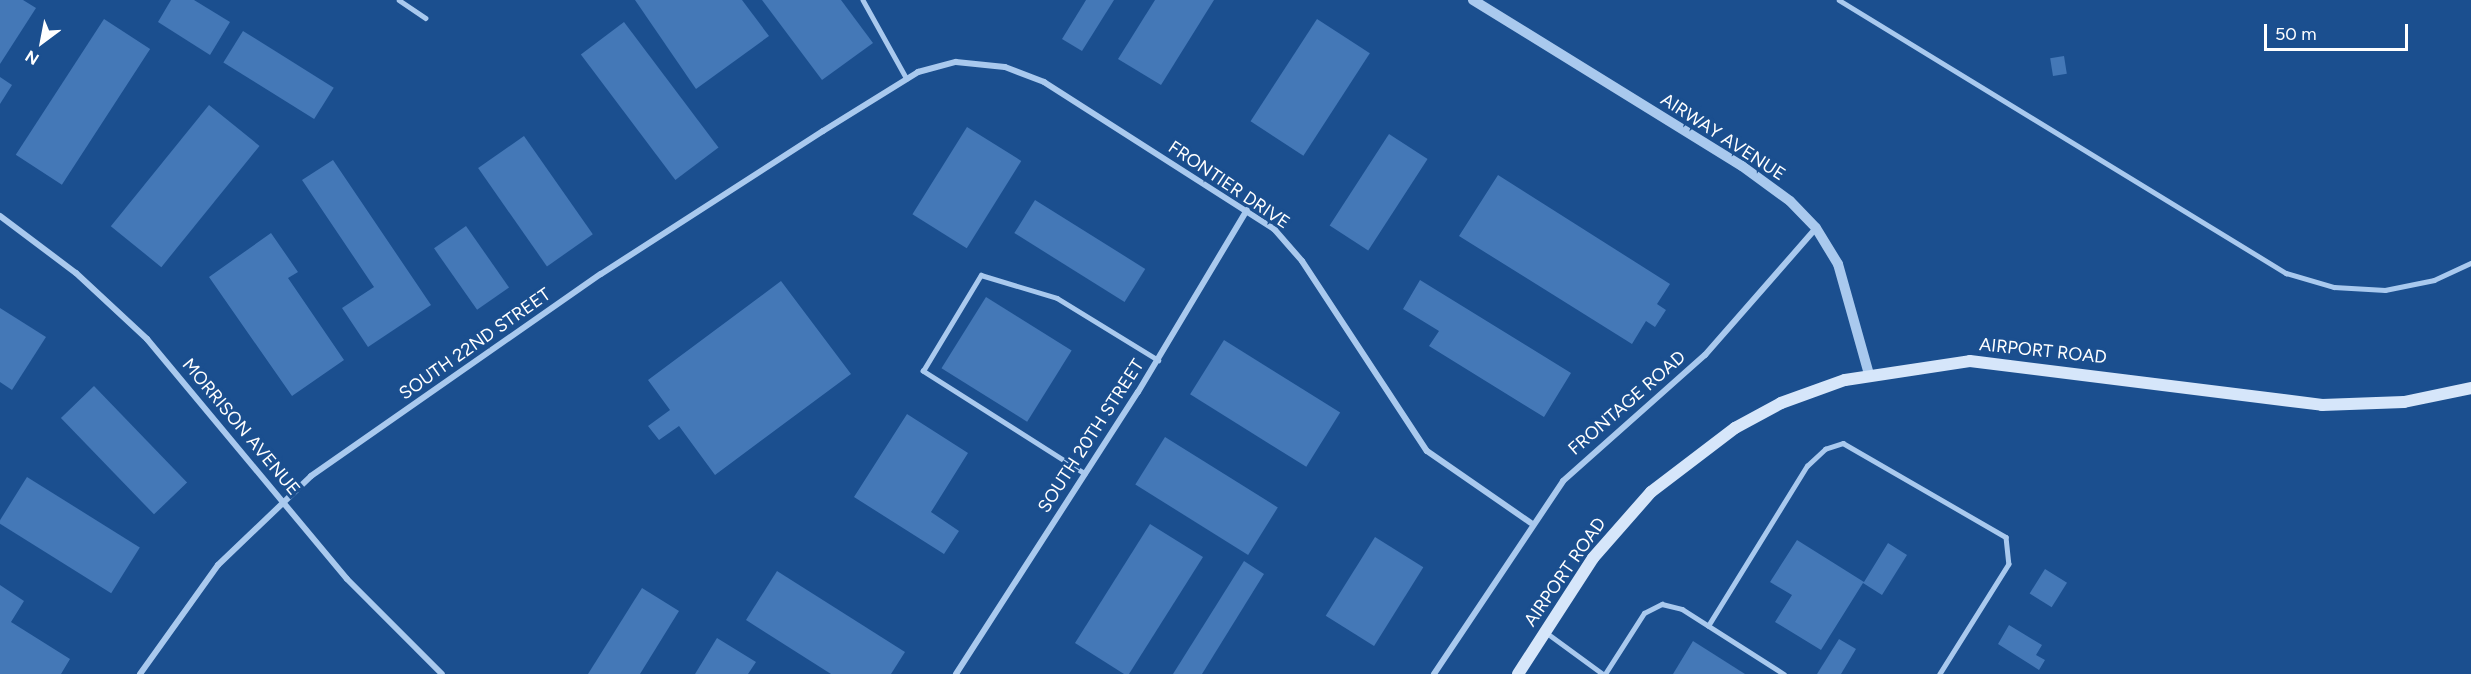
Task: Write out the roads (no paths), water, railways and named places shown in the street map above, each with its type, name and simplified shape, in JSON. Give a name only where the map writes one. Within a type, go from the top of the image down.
[{"type":"main road","name":"AIRPORT ROAD","points":[[1518,674],[1609,537],[1681,466],[1768,410],[1869,374],[1934,363],[2004,362],[2330,405],[2403,402],[2471,388]]},
{"type":"street","name":"AIRWAY AVENUE","points":[[1473,0],[1754,173],[1816,228],[1843,276],[1869,374]]},
{"type":"street","name":"FRONTIER DRIVE","points":[[879,96],[907,79],[956,62],[1025,73],[1247,210],[1281,235],[1302,261],[1427,451],[1532,523]]},
{"type":"street","name":"SOUTH 22ND STREET","points":[[140,674],[212,572],[283,500],[602,274],[879,96]]},
{"type":"street","name":"SOUTH 20TH STREET","points":[[956,674],[1158,360],[1247,210]]},
{"type":"street","name":"MORRISON AVENUE","points":[[0,216],[76,273],[147,339],[375,609],[442,674]]},
{"type":"street","name":"FRONTAGE ROAD","points":[[1434,674],[1532,523],[1592,451],[1717,343],[1784,259],[1816,228]]},
{"type":"lane","points":[[399,0],[426,18]]},
{"type":"lane","points":[[863,0],[907,79]]},
{"type":"lane","points":[[1839,0],[2286,273],[2334,288],[2385,290],[2434,280],[2471,263]]},
{"type":"lane","points":[[1085,474],[923,371],[981,275],[1057,298],[1158,360]]},
{"type":"lane","points":[[1708,626],[1807,466],[1825,449],[1843,443],[2006,537],[2009,564],[1940,674]]},
{"type":"lane","points":[[1545,632],[1604,674],[1644,613],[1662,604],[1708,626],[1784,674]]}]
